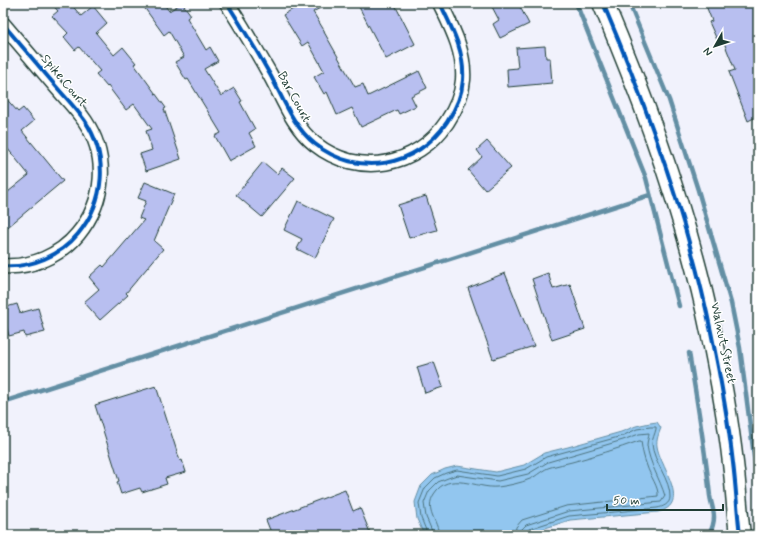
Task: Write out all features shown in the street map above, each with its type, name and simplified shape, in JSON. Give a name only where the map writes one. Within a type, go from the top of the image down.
[{"type":"street","name":"Bar Court","points":[[228,3],[301,130],[314,144],[330,154],[356,163],[366,164],[388,163],[417,152],[441,131],[452,114],[459,98],[463,81],[463,64],[460,46],[440,3]]},
{"type":"street","name":"Walnut Street","points":[[603,3],[631,68],[656,137],[696,270],[724,398],[733,463],[740,535]]},
{"type":"street","name":"Spike Court","points":[[3,24],[85,120],[96,141],[102,176],[93,210],[82,229],[66,246],[48,258],[37,262],[3,266]]},
{"type":"water","points":[[657,422],[661,428],[657,439],[659,455],[671,484],[673,493],[673,501],[668,508],[658,512],[570,520],[524,535],[424,535],[417,519],[415,502],[421,486],[432,475],[445,469],[457,466],[496,472],[524,465],[544,453],[621,432],[636,426]]},
{"type":"building","points":[[51,3],[70,3],[81,16],[93,6],[107,23],[96,33],[114,55],[123,47],[136,63],[134,64],[166,108],[164,109],[181,159],[146,171],[140,154],[152,150],[146,131],[152,129],[134,104],[126,110],[108,86],[107,87],[96,74],[100,71],[79,47],[75,50],[64,37],[68,33],[52,16],[58,11]]},
{"type":"building","points":[[141,3],[163,3],[169,11],[182,3],[191,15],[187,18],[206,50],[210,47],[218,61],[204,69],[221,96],[234,88],[255,129],[249,133],[256,146],[229,161],[215,136],[221,133],[188,79],[186,80],[175,62],[184,57],[169,31],[164,35]]},
{"type":"building","points":[[303,3],[329,3],[313,12],[355,87],[363,84],[368,96],[419,71],[427,88],[411,96],[416,106],[399,114],[397,110],[361,127],[352,108],[337,115],[327,92],[324,94],[314,77],[324,71],[308,42],[302,46],[283,15]]},
{"type":"building","points":[[357,3],[394,3],[415,44],[386,59]]},
{"type":"building","points":[[490,3],[518,3],[529,24],[500,38],[493,24],[499,20]]},
{"type":"building","points":[[705,3],[758,3],[758,116],[748,121],[729,72],[735,70],[723,40],[718,42],[709,22],[712,21]]},
{"type":"building","points":[[545,46],[546,58],[550,58],[552,83],[508,87],[507,69],[518,68],[516,48]]},
{"type":"building","points":[[3,95],[18,112],[23,108],[34,121],[22,131],[63,181],[3,231],[3,196],[29,175],[3,143]]},
{"type":"building","points":[[487,141],[511,168],[485,190],[468,170],[482,157],[477,150]]},
{"type":"building","points":[[263,162],[277,174],[282,168],[295,178],[262,217],[236,195]]},
{"type":"building","points":[[145,182],[174,194],[154,241],[163,249],[126,293],[128,295],[100,320],[84,302],[99,289],[89,277],[102,265],[104,267],[144,220],[139,218],[146,201],[138,198]]},
{"type":"building","points":[[426,196],[437,230],[409,238],[398,205]]},
{"type":"building","points":[[298,201],[334,219],[315,258],[297,249],[302,239],[284,230]]},
{"type":"building","points":[[505,273],[534,346],[493,359],[468,288]]},
{"type":"building","points":[[548,273],[553,289],[570,284],[585,329],[552,340],[532,279]]},
{"type":"building","points":[[17,304],[20,313],[38,308],[45,332],[25,337],[24,332],[9,336],[3,315],[3,308]]},
{"type":"building","points":[[434,362],[443,387],[425,393],[417,367]]},
{"type":"building","points":[[156,386],[180,461],[182,460],[186,472],[165,478],[167,484],[142,492],[140,488],[121,494],[117,482],[119,481],[95,405]]},
{"type":"building","points":[[345,490],[353,511],[360,508],[371,535],[272,535],[266,520]]},
{"type":"waterway","points":[[576,3],[646,178],[679,306]]},
{"type":"waterway","points":[[629,3],[669,100],[698,190],[731,303],[740,348],[758,487]]},
{"type":"waterway","points":[[3,402],[650,195]]},
{"type":"waterway","points":[[689,353],[714,514],[712,529],[709,535]]},
{"type":"cycle path","points":[[227,3],[263,62],[288,110],[307,137],[332,155],[350,161],[368,164],[386,163],[403,158],[420,149],[434,137],[447,122],[460,97],[463,80],[460,50],[440,3]]},
{"type":"cycle path","points":[[603,3],[651,124],[679,206],[702,290],[721,381],[731,447],[740,535]]},
{"type":"cycle path","points":[[3,24],[85,121],[93,135],[98,149],[101,179],[94,207],[87,221],[71,242],[63,249],[34,263],[3,266]]}]
